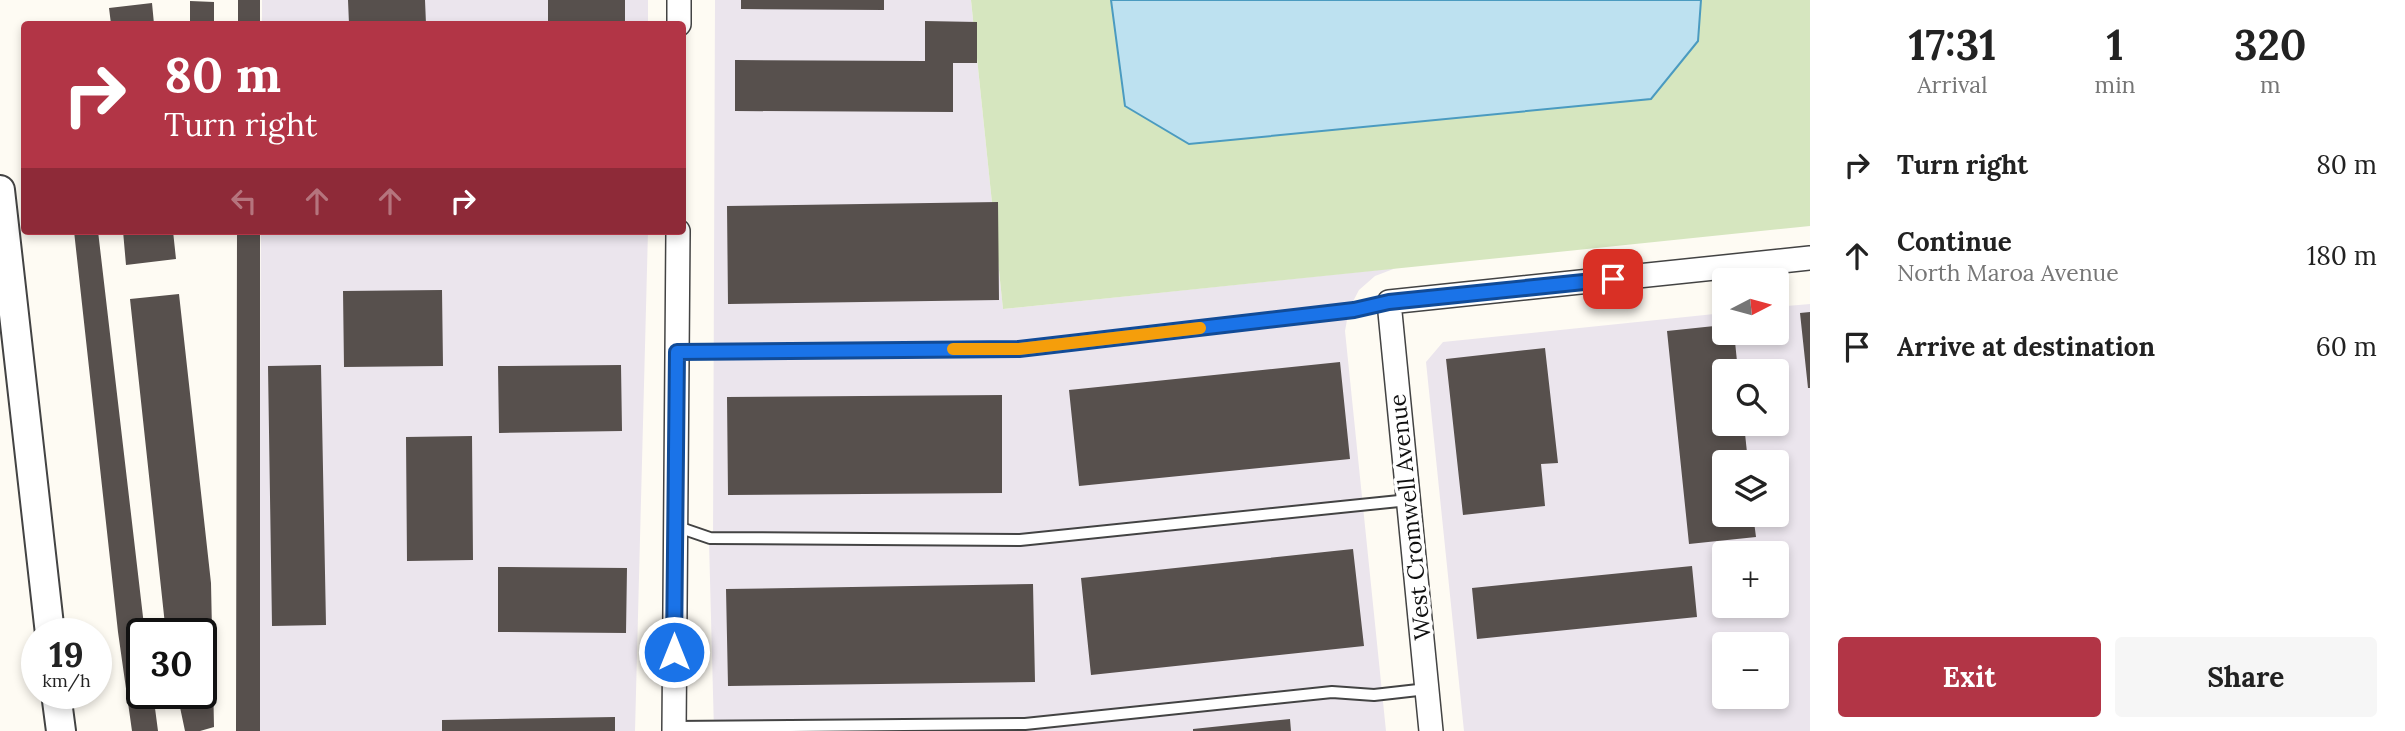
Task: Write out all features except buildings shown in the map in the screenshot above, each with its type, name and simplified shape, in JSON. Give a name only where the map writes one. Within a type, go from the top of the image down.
[{"type":"street","points":[[679,0],[679,21]]},
{"type":"street","points":[[0,190],[48,618]]},
{"type":"street","points":[[674,729],[678,235]]},
{"type":"street","points":[[1389,302],[1810,258]]},
{"type":"street","name":"West Cromwell Avenue","points":[[1389,302],[1431,731]]},
{"type":"street","points":[[58,709],[61,731]]},
{"type":"lane","points":[[677,352],[1019,349],[1354,310],[1389,302]]},
{"type":"lane","points":[[675,526],[710,538],[1020,540],[1409,500]]},
{"type":"lane","points":[[674,729],[1025,724],[1332,692],[1374,695],[1427,689]]},
{"type":"shaded area","points":[[262,0],[648,0],[648,21],[262,21]]},
{"type":"shaded area","points":[[715,0],[971,0],[1003,309],[1396,268],[1375,276],[1359,290],[1349,309],[1345,331],[1386,731],[714,731],[709,542],[713,542]]},
{"type":"shaded area","points":[[261,235],[648,235],[635,731],[258,731]]},
{"type":"shaded area","points":[[1810,304],[1810,731],[1464,731],[1426,362],[1443,342],[1712,314],[1712,345],[1789,345],[1789,306]]},
{"type":"green space","points":[[971,0],[1810,0],[1810,226],[1003,309]]},
{"type":"water","points":[[1111,0],[1701,0],[1698,41],[1651,99],[1189,144],[1125,106]]},
{"type":"slow traffic","points":[[953,349],[1019,349],[1200,328]]},
{"type":"route","points":[[674,652],[677,352],[1019,349],[1354,310],[1389,302],[1613,279]]}]
